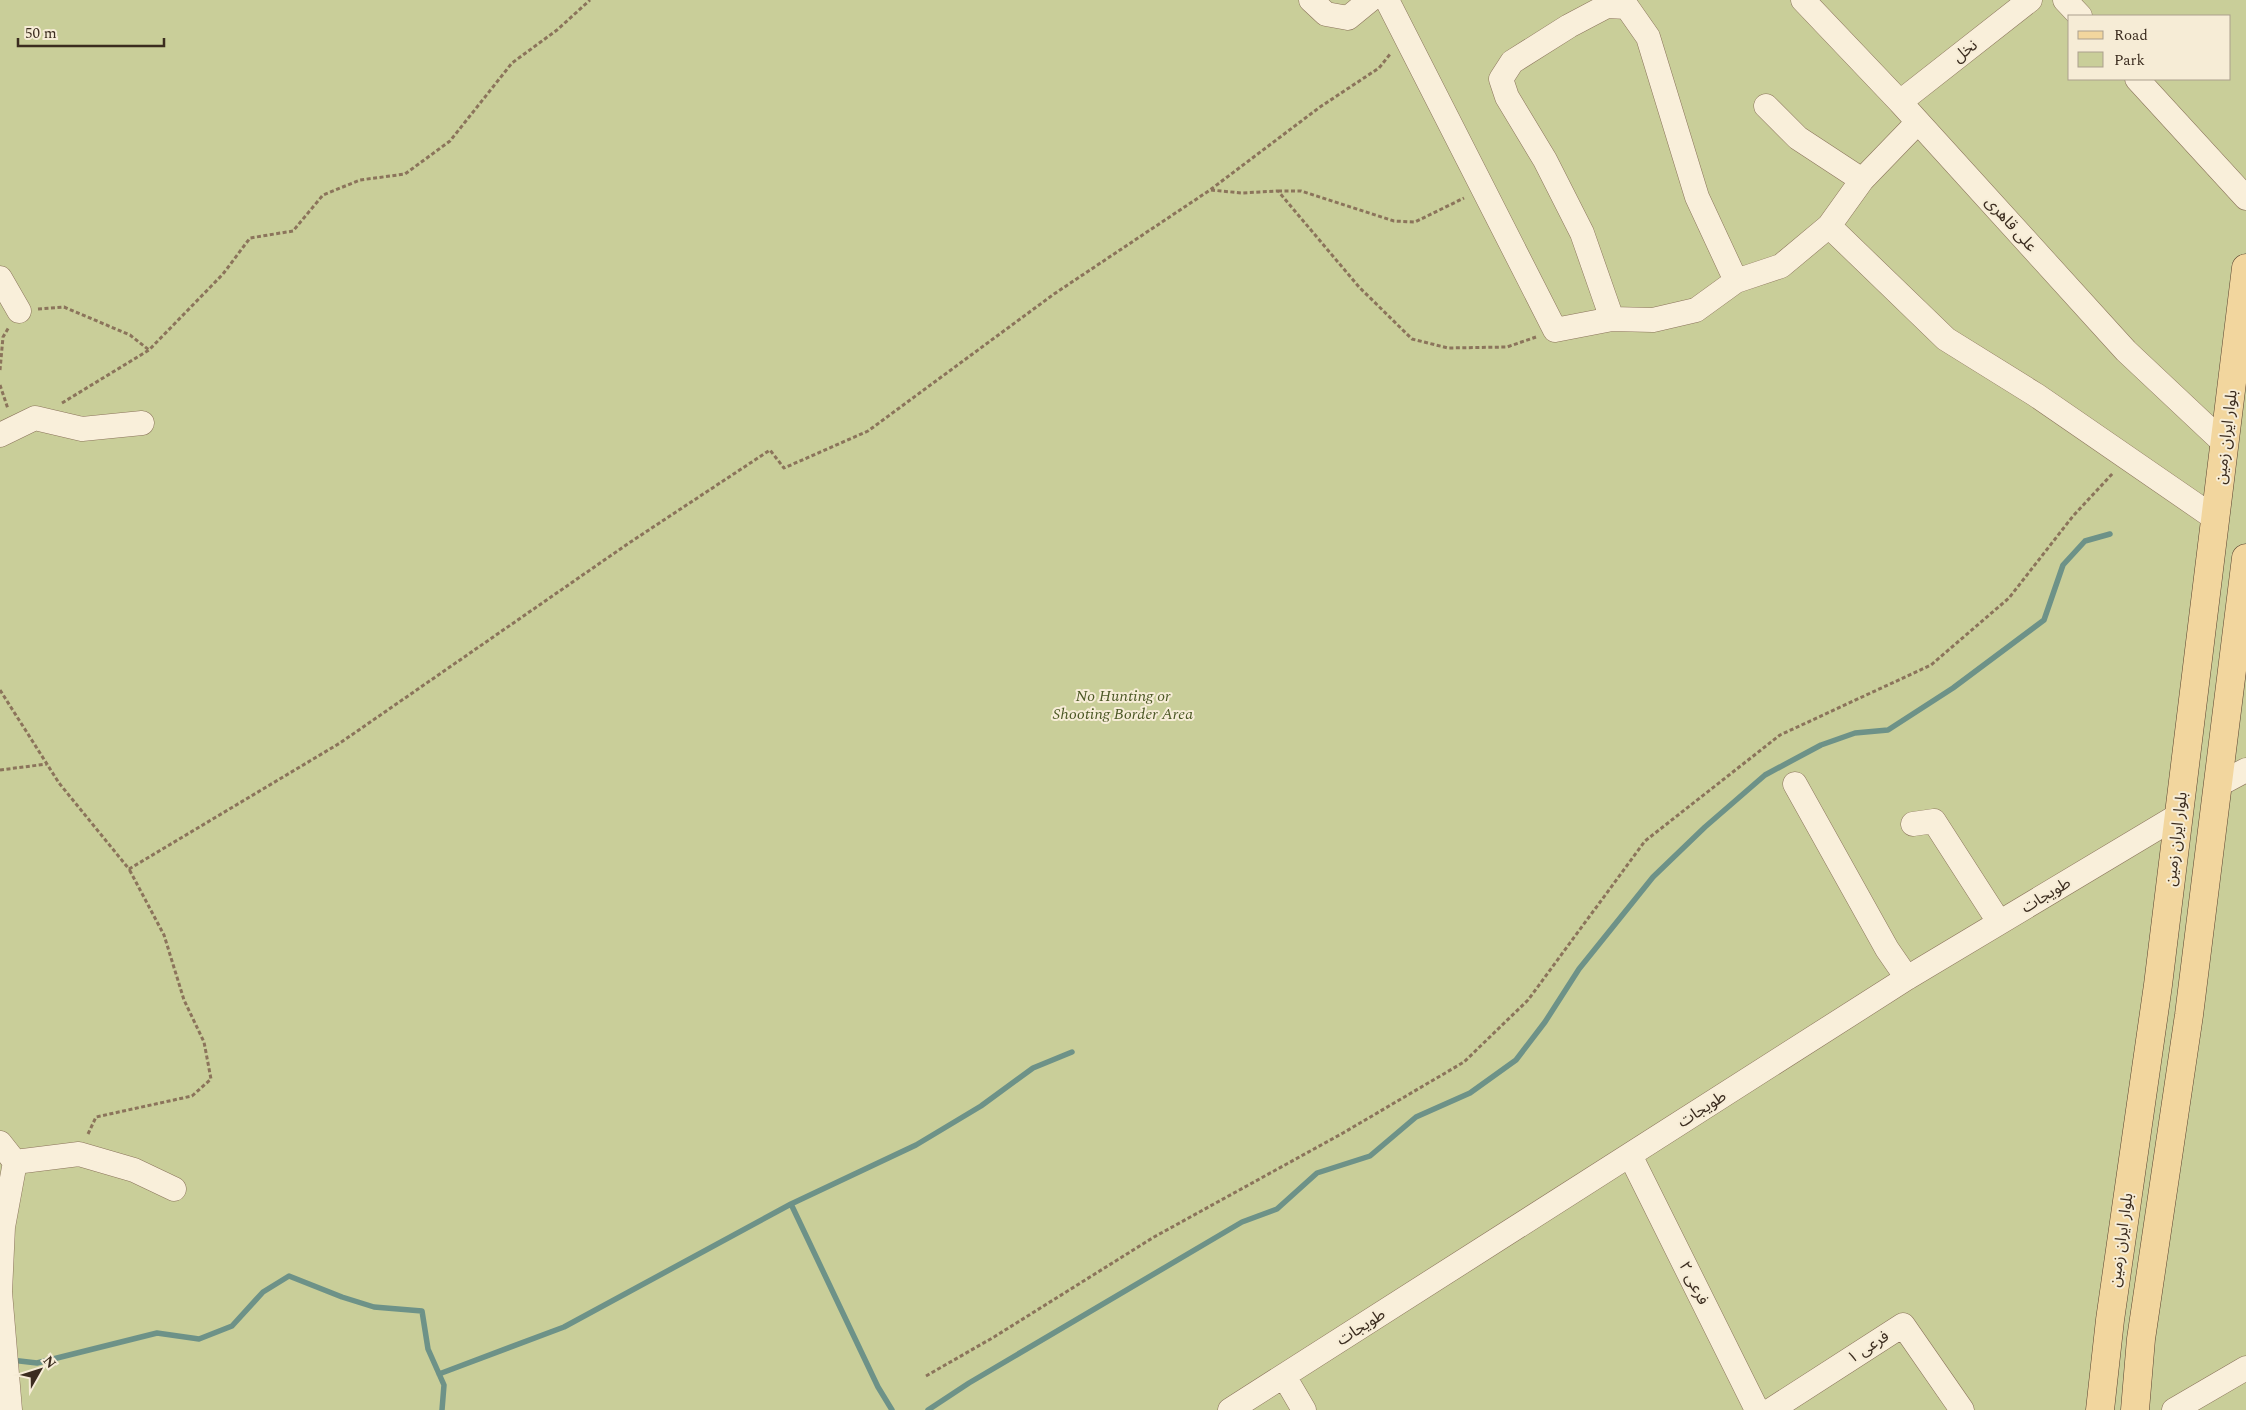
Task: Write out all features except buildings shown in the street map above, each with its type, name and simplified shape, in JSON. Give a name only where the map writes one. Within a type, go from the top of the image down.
[{"type":"main road","name":"بلوار ایران زمین","points":[[2100,1410],[2110,1320],[2158,985],[2246,268]]},
{"type":"main road","points":[[2135,1410],[2141,1339],[2189,1015],[2246,558]]},
{"type":"street","points":[[1311,0],[1326,14],[1348,18],[1370,0]]},
{"type":"street","name":"علی قاهری","points":[[1802,0],[1900,102],[2126,351],[2225,444]]},
{"type":"street","name":"نخل","points":[[1900,102],[2030,0]]},
{"type":"street","points":[[2065,0],[2079,15]]},
{"type":"street","points":[[1612,319],[1582,233],[1545,160],[1508,97],[1501,79],[1512,62],[1569,26],[1607,6],[1627,7],[1648,37],[1697,196],[1736,281]]},
{"type":"street","points":[[1391,9],[1555,330],[1612,319],[1653,320],[1696,310],[1736,281],[1781,266],[1829,226],[1862,180],[1918,122]]},
{"type":"street","points":[[2138,80],[2246,198]]},
{"type":"street","points":[[1766,106],[1798,138],[1862,180]]},
{"type":"street","points":[[1829,226],[1946,339],[2036,395],[2216,519]]},
{"type":"street","points":[[0,278],[19,311]]},
{"type":"street","points":[[0,435],[35,418],[82,429],[142,423]]},
{"type":"street","points":[[2218,785],[2246,770]]},
{"type":"street","points":[[1795,784],[1887,949],[1906,978]]},
{"type":"street","name":"طویجات","points":[[1230,1410],[1906,978],[2179,815]]},
{"type":"street","points":[[1913,824],[1934,821],[2000,922]]},
{"type":"street","points":[[0,1143],[15,1162],[3,1228],[0,1292],[10,1410]]},
{"type":"street","points":[[15,1162],[78,1154],[134,1170],[174,1189]]},
{"type":"street","name":"فرعی ۲","points":[[1630,1155],[1757,1410]]},
{"type":"street","name":"فرعی ۱","points":[[1771,1410],[1903,1325],[1962,1410]]},
{"type":"street","points":[[2174,1410],[2246,1368]]},
{"type":"street","points":[[1284,1376],[1304,1410]]},
{"type":"path","points":[[35,418],[149,350],[223,274],[250,238],[293,231],[323,195],[360,180],[405,174],[450,141],[512,63],[557,30],[590,0]]},
{"type":"path","points":[[129,869],[340,743],[629,543],[770,450],[784,468],[868,431],[1054,294],[1210,190],[1320,108],[1380,68],[1391,55],[1391,9]]},
{"type":"path","points":[[1210,190],[1242,193],[1301,191],[1394,222],[1415,222],[1483,189]]},
{"type":"path","points":[[1278,191],[1359,287],[1412,338],[1448,348],[1507,347],[1555,330]]},
{"type":"path","points":[[0,370],[3,337],[19,311],[64,307],[130,336],[149,350]]},
{"type":"path","points":[[926,1376],[994,1337],[1154,1237],[1343,1133],[1464,1062],[1528,1000],[1645,841],[1780,735],[1931,665],[2009,598],[2073,516],[2127,458]]},
{"type":"path","points":[[0,690],[59,783],[129,869],[164,936],[184,1000],[204,1042],[211,1079],[192,1096],[96,1117],[78,1154]]},
{"type":"path","points":[[0,770],[47,764]]},
{"type":"green space","name":"No Hunting or Shooting Border Area","points":[[0,0],[2246,0],[2246,1410],[0,1410]]},
{"type":"waterway","points":[[928,1410],[969,1383],[1242,1222],[1277,1209],[1317,1173],[1370,1156],[1416,1117],[1470,1093],[1516,1060],[1545,1022],[1579,969],[1653,877],[1705,827],[1765,775],[1821,745],[1855,733],[1888,730],[1953,688],[2044,620],[2063,565],[2085,541],[2110,534]]},
{"type":"waterway","points":[[892,1410],[878,1387],[791,1204],[916,1145],[981,1106],[1033,1068],[1072,1052]]},
{"type":"waterway","points":[[439,1374],[564,1327],[791,1204]]},
{"type":"waterway","points":[[11,1360],[37,1363],[157,1333],[199,1339],[232,1326],[263,1292],[289,1276],[342,1297],[374,1307],[422,1311],[428,1349],[444,1385],[442,1410]]}]
